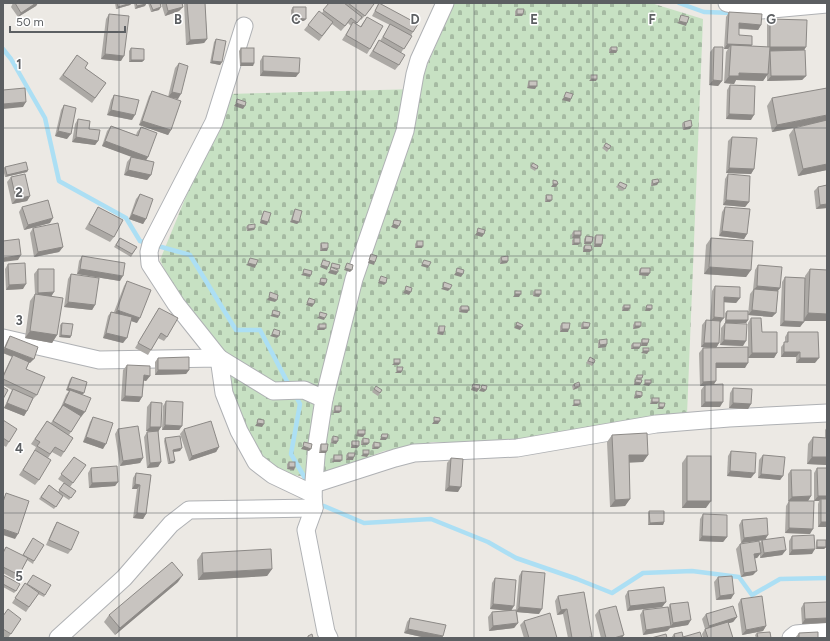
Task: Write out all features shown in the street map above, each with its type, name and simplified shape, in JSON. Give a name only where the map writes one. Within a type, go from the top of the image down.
[{"type":"street","points":[[328,638],[306,530],[314,495],[317,444],[324,399],[354,279],[405,131],[415,74],[445,3]]},
{"type":"street","points":[[727,3],[761,10],[827,4]]},
{"type":"street","points":[[244,26],[214,122],[151,244],[149,252],[150,264],[176,304],[219,358],[273,391],[304,390],[324,399]]},
{"type":"street","points":[[3,338],[99,360],[219,358]]},
{"type":"street","points":[[219,358],[224,393],[251,456],[256,462],[273,475],[314,495]]},
{"type":"street","points":[[58,638],[124,578],[171,524],[189,510],[314,495],[395,458],[414,454],[517,448],[656,424],[729,418],[827,413]]},
{"type":"street","points":[[791,638],[796,634],[827,632]]},
{"type":"green space","points":[[454,3],[651,3],[703,19],[687,415],[503,444],[433,442],[384,451],[331,471],[300,476],[280,473],[260,461],[243,436],[160,260],[228,94],[417,89]]},
{"type":"building","points":[[15,3],[36,3],[21,13]]},
{"type":"building","points":[[117,3],[131,3],[118,7]]},
{"type":"building","points":[[136,3],[146,3],[146,4],[137,6]]},
{"type":"building","points":[[150,3],[160,3],[161,7],[153,10]]},
{"type":"building","points":[[166,3],[182,3],[183,7],[168,11]]},
{"type":"building","points":[[187,3],[205,3],[207,39],[190,40]]},
{"type":"building","points":[[329,3],[344,3],[362,17],[357,23],[351,18],[345,26],[323,10]]},
{"type":"building","points":[[348,3],[373,3],[374,4],[365,16]]},
{"type":"building","points":[[379,3],[418,24],[413,32],[375,11]]},
{"type":"building","points":[[293,7],[306,7],[306,19],[293,18]]},
{"type":"building","points":[[517,9],[524,9],[523,14],[517,14]]},
{"type":"building","points":[[319,11],[333,22],[322,36],[308,25]]},
{"type":"building","points":[[729,12],[762,14],[761,25],[739,23],[739,35],[752,36],[752,45],[727,44]]},
{"type":"building","points":[[109,14],[129,16],[124,56],[105,54]]},
{"type":"building","points":[[681,15],[689,17],[687,23],[679,21]]},
{"type":"building","points":[[367,17],[383,26],[370,49],[346,35],[353,22],[361,27]]},
{"type":"building","points":[[770,19],[807,20],[806,47],[770,47]]},
{"type":"building","points":[[390,24],[412,36],[404,49],[383,37]]},
{"type":"building","points":[[216,39],[226,41],[222,62],[212,61]]},
{"type":"building","points":[[379,40],[405,55],[399,65],[373,51]]},
{"type":"building","points":[[731,45],[770,47],[768,74],[739,73],[739,76],[729,76]]},
{"type":"building","points":[[611,47],[617,47],[617,51],[611,50]]},
{"type":"building","points":[[714,47],[723,47],[722,81],[713,80]]},
{"type":"building","points":[[131,48],[144,49],[144,60],[131,60]]},
{"type":"building","points":[[241,48],[254,48],[254,63],[241,63]]},
{"type":"building","points":[[805,50],[806,76],[771,76],[770,51]]},
{"type":"building","points":[[77,55],[88,63],[85,68],[106,83],[95,98],[63,75]]},
{"type":"building","points":[[263,56],[300,58],[299,73],[263,71]]},
{"type":"building","points":[[179,63],[188,66],[181,94],[172,92]]},
{"type":"building","points":[[591,75],[597,75],[597,79],[591,79]]},
{"type":"building","points":[[529,81],[537,81],[537,86],[529,86]]},
{"type":"building","points":[[730,85],[755,86],[754,115],[729,114]]},
{"type":"building","points":[[25,88],[26,102],[3,104],[3,90]]},
{"type":"building","points":[[827,88],[827,115],[777,125],[772,98]]},
{"type":"building","points":[[152,91],[181,101],[171,130],[142,121]]},
{"type":"building","points":[[566,92],[573,94],[571,99],[564,97]]},
{"type":"building","points":[[114,95],[139,100],[135,115],[111,110]]},
{"type":"building","points":[[237,99],[246,102],[245,106],[236,103]]},
{"type":"building","points":[[64,105],[76,108],[71,134],[58,131]]},
{"type":"building","points":[[78,119],[90,121],[89,129],[100,130],[98,141],[76,137]]},
{"type":"building","points":[[691,120],[692,126],[685,128],[684,122]]},
{"type":"building","points":[[827,120],[827,164],[803,169],[794,128]]},
{"type":"building","points":[[111,126],[138,136],[141,127],[157,133],[148,157],[105,141]]},
{"type":"building","points":[[732,137],[757,138],[754,169],[729,168]]},
{"type":"building","points":[[606,143],[611,146],[609,149],[604,146]]},
{"type":"building","points":[[131,157],[154,162],[151,175],[128,170]]},
{"type":"building","points":[[26,162],[28,170],[7,175],[5,167]]},
{"type":"building","points":[[533,163],[538,166],[537,169],[531,166]]},
{"type":"building","points":[[25,174],[30,196],[16,199],[11,177]]},
{"type":"building","points":[[728,174],[750,176],[749,202],[726,200]]},
{"type":"building","points":[[658,179],[659,182],[653,184],[652,180]]},
{"type":"building","points":[[553,180],[557,181],[558,184],[553,184]]},
{"type":"building","points":[[620,182],[627,185],[625,189],[618,185]]},
{"type":"building","points":[[827,185],[827,204],[820,205],[818,187]]},
{"type":"building","points":[[140,194],[153,199],[146,219],[132,214]]},
{"type":"building","points":[[546,195],[552,195],[552,200],[547,200]]},
{"type":"building","points":[[48,200],[53,218],[28,225],[22,207]]},
{"type":"building","points":[[98,207],[123,220],[114,237],[89,224]]},
{"type":"building","points":[[725,207],[750,209],[747,234],[722,231]]},
{"type":"building","points":[[295,209],[302,211],[299,222],[292,220]]},
{"type":"building","points":[[264,211],[271,213],[268,222],[261,220]]},
{"type":"building","points":[[394,220],[401,221],[399,226],[393,224]]},
{"type":"building","points":[[58,223],[63,247],[38,252],[33,228]]},
{"type":"building","points":[[255,224],[255,228],[248,229],[248,225]]},
{"type":"building","points":[[478,228],[485,230],[484,234],[477,232]]},
{"type":"building","points":[[574,231],[581,231],[581,235],[574,235]]},
{"type":"building","points":[[596,235],[603,235],[602,244],[595,244]]},
{"type":"building","points":[[586,236],[593,237],[592,242],[585,242]]},
{"type":"building","points":[[120,238],[137,247],[132,254],[116,245]]},
{"type":"building","points":[[574,238],[580,238],[580,243],[574,243]]},
{"type":"building","points":[[711,238],[753,241],[751,270],[709,267]]},
{"type":"building","points":[[19,239],[21,255],[3,258],[3,241]]},
{"type":"building","points":[[417,241],[423,241],[423,246],[417,246]]},
{"type":"building","points":[[321,243],[328,243],[328,248],[322,249]]},
{"type":"building","points":[[585,245],[591,245],[592,250],[584,249]]},
{"type":"building","points":[[371,254],[377,256],[375,262],[369,260]]},
{"type":"building","points":[[82,256],[125,263],[123,276],[80,269]]},
{"type":"building","points":[[508,256],[508,261],[502,261],[501,257]]},
{"type":"building","points":[[250,258],[258,260],[256,265],[248,263]]},
{"type":"building","points":[[323,260],[330,262],[328,267],[321,265]]},
{"type":"building","points":[[424,260],[431,262],[429,266],[422,264]]},
{"type":"building","points":[[25,263],[26,284],[9,285],[8,264]]},
{"type":"building","points":[[332,263],[340,265],[339,269],[331,267]]},
{"type":"building","points":[[347,263],[353,265],[352,270],[345,268]]},
{"type":"building","points":[[758,265],[782,267],[780,288],[757,286]]},
{"type":"building","points":[[331,267],[338,270],[338,272],[330,270]]},
{"type":"building","points":[[457,268],[464,270],[463,274],[456,272]]},
{"type":"building","points":[[641,268],[650,268],[650,273],[640,273]]},
{"type":"building","points":[[38,269],[54,269],[54,292],[38,293]]},
{"type":"building","points":[[304,269],[312,271],[311,275],[303,273]]},
{"type":"building","points":[[810,269],[827,270],[827,314],[808,313]]},
{"type":"building","points":[[71,274],[99,278],[95,305],[68,302]]},
{"type":"building","points":[[381,276],[387,278],[386,283],[379,281]]},
{"type":"building","points":[[785,277],[805,278],[804,322],[784,321]]},
{"type":"building","points":[[321,278],[327,279],[326,283],[320,282]]},
{"type":"building","points":[[127,281],[151,290],[140,318],[117,310]]},
{"type":"building","points":[[444,282],[452,285],[450,289],[443,287]]},
{"type":"building","points":[[406,286],[412,288],[411,292],[405,290]]},
{"type":"building","points":[[715,286],[740,287],[740,298],[724,297],[724,318],[714,317]]},
{"type":"building","points":[[754,289],[778,291],[776,313],[752,310]]},
{"type":"building","points":[[535,290],[541,290],[541,294],[535,294]]},
{"type":"building","points":[[515,291],[521,291],[521,294],[515,294]]},
{"type":"building","points":[[270,292],[278,295],[277,300],[269,297]]},
{"type":"building","points":[[35,294],[63,298],[57,335],[30,331]]},
{"type":"building","points":[[309,298],[315,300],[314,304],[307,303]]},
{"type":"building","points":[[624,305],[630,305],[630,308],[624,308]]},
{"type":"building","points":[[647,305],[652,305],[652,309],[646,308]]},
{"type":"building","points":[[461,306],[468,306],[469,310],[461,310]]},
{"type":"building","points":[[159,308],[178,318],[167,337],[161,333],[151,350],[138,343]]},
{"type":"building","points":[[273,310],[280,312],[279,316],[272,314]]},
{"type":"building","points":[[727,311],[748,311],[748,320],[726,320]]},
{"type":"building","points":[[111,312],[132,317],[127,338],[106,333]]},
{"type":"building","points":[[320,312],[327,314],[325,318],[319,316]]},
{"type":"building","points":[[751,318],[761,318],[762,332],[777,332],[777,353],[752,353]]},
{"type":"building","points":[[706,320],[720,321],[719,343],[704,343]]},
{"type":"building","points":[[517,322],[523,325],[522,327],[516,325]]},
{"type":"building","points":[[583,322],[590,323],[589,327],[583,327]]},
{"type":"building","points":[[635,322],[641,322],[641,326],[635,326]]},
{"type":"building","points":[[62,323],[73,324],[71,336],[61,335]]},
{"type":"building","points":[[562,323],[570,323],[569,329],[562,329]]},
{"type":"building","points":[[725,323],[747,324],[746,341],[724,340]]},
{"type":"building","points":[[319,324],[326,324],[326,328],[319,328]]},
{"type":"building","points":[[439,326],[445,326],[444,332],[439,332]]},
{"type":"building","points":[[274,329],[280,331],[279,336],[272,334]]},
{"type":"building","points":[[788,332],[818,332],[819,358],[800,358],[800,352],[784,352],[784,342],[788,342]]},
{"type":"building","points":[[10,336],[38,347],[34,359],[5,348]]},
{"type":"building","points":[[607,339],[607,344],[600,345],[599,340]]},
{"type":"building","points":[[642,339],[649,339],[648,343],[642,343]]},
{"type":"building","points":[[633,343],[641,343],[640,347],[633,347]]},
{"type":"building","points":[[748,347],[748,363],[716,363],[716,381],[703,382],[703,348]]},
{"type":"building","points":[[643,348],[649,348],[649,351],[643,351]]},
{"type":"building","points":[[13,355],[29,362],[26,369],[45,377],[37,395],[3,379]]},
{"type":"building","points":[[189,357],[189,370],[158,370],[158,358]]},
{"type":"building","points":[[590,357],[595,360],[594,363],[588,361]]},
{"type":"building","points":[[394,359],[400,359],[400,363],[394,363]]},
{"type":"building","points":[[127,365],[150,366],[150,376],[144,375],[142,397],[125,396]]},
{"type":"building","points":[[397,367],[403,367],[402,371],[397,371]]},
{"type":"building","points":[[637,375],[643,375],[642,378],[637,378]]},
{"type":"building","points":[[72,377],[87,382],[84,393],[68,388]]},
{"type":"building","points":[[636,379],[642,380],[641,383],[635,382]]},
{"type":"building","points":[[645,380],[651,380],[651,383],[645,383]]},
{"type":"building","points":[[579,382],[580,386],[575,387],[574,384]]},
{"type":"building","points":[[473,384],[480,385],[479,389],[472,387]]},
{"type":"building","points":[[723,384],[723,402],[705,402],[705,385]]},
{"type":"building","points":[[482,385],[487,386],[486,390],[481,388]]},
{"type":"building","points":[[376,386],[382,390],[380,393],[374,389]]},
{"type":"building","points":[[3,387],[8,390],[3,399]]},
{"type":"building","points":[[733,388],[752,389],[751,404],[733,403]]},
{"type":"building","points":[[13,389],[33,398],[27,411],[7,403]]},
{"type":"building","points":[[70,390],[91,398],[85,412],[64,403]]},
{"type":"building","points":[[636,391],[642,392],[642,396],[636,395]]},
{"type":"building","points":[[652,398],[659,398],[659,402],[652,402]]},
{"type":"building","points":[[574,400],[580,400],[580,404],[574,404]]},
{"type":"building","points":[[166,401],[183,402],[182,426],[165,425]]},
{"type":"building","points":[[151,402],[162,403],[161,427],[150,427]]},
{"type":"building","points":[[659,403],[665,403],[664,407],[659,407]]},
{"type":"building","points":[[63,405],[81,416],[71,432],[53,421]]},
{"type":"building","points":[[335,406],[341,406],[341,411],[335,411]]},
{"type":"building","points":[[93,417],[113,423],[106,444],[86,437]]},
{"type":"building","points":[[434,417],[440,418],[440,421],[434,421]]},
{"type":"building","points":[[258,419],[264,420],[264,424],[257,423]]},
{"type":"building","points":[[3,420],[17,429],[9,442],[3,438]]},
{"type":"building","points":[[47,421],[73,438],[64,452],[55,447],[50,454],[37,446],[40,442],[35,439]]},
{"type":"building","points":[[211,421],[219,447],[192,456],[184,429]]},
{"type":"building","points":[[138,426],[143,458],[123,461],[118,429]]},
{"type":"building","points":[[358,430],[365,430],[365,434],[358,434]]},
{"type":"building","points":[[158,431],[161,462],[150,463],[147,432]]},
{"type":"building","points":[[647,433],[648,455],[629,455],[630,499],[615,500],[612,435]]},
{"type":"building","points":[[382,434],[388,434],[387,438],[381,437]]},
{"type":"building","points":[[180,436],[182,448],[173,450],[175,461],[170,462],[165,438]]},
{"type":"building","points":[[333,436],[338,437],[338,441],[333,441]]},
{"type":"building","points":[[813,437],[827,438],[827,457],[812,457]]},
{"type":"building","points":[[363,438],[369,439],[369,443],[363,443]]},
{"type":"building","points":[[352,441],[359,441],[359,446],[352,445]]},
{"type":"building","points":[[304,442],[312,444],[311,449],[303,446]]},
{"type":"building","points":[[374,442],[380,443],[380,447],[374,447]]},
{"type":"building","points":[[321,444],[328,444],[327,451],[321,451]]},
{"type":"building","points":[[35,450],[51,460],[39,480],[23,470]]},
{"type":"building","points":[[363,450],[369,450],[369,454],[363,454]]},
{"type":"building","points":[[731,451],[756,453],[755,473],[730,471]]},
{"type":"building","points":[[348,453],[355,453],[354,457],[348,457]]},
{"type":"building","points":[[334,455],[342,455],[342,460],[334,460]]},
{"type":"building","points":[[763,455],[785,457],[783,476],[761,474]]},
{"type":"building","points":[[687,456],[711,456],[711,501],[687,501]]},
{"type":"building","points":[[74,457],[86,465],[73,483],[61,474]]},
{"type":"building","points":[[451,458],[463,459],[461,487],[449,486]]},
{"type":"building","points":[[289,462],[295,462],[295,467],[289,467]]},
{"type":"building","points":[[117,466],[118,482],[92,483],[91,468]]},
{"type":"building","points":[[817,468],[827,468],[827,496],[818,496]]},
{"type":"building","points":[[791,470],[811,470],[811,496],[792,497]]},
{"type":"building","points":[[136,473],[151,475],[146,514],[137,513],[140,485],[135,484]]},
{"type":"building","points":[[64,483],[76,491],[71,498],[59,490]]},
{"type":"building","points":[[49,485],[63,496],[56,507],[41,497]]},
{"type":"building","points":[[6,493],[29,501],[18,534],[3,529],[3,502]]},
{"type":"building","points":[[821,499],[827,499],[827,522],[821,522]]},
{"type":"building","points":[[789,501],[814,501],[813,529],[789,528]]},
{"type":"building","points":[[649,511],[664,511],[664,522],[650,523]]},
{"type":"building","points":[[703,514],[727,515],[727,537],[702,536]]},
{"type":"building","points":[[767,518],[768,535],[744,538],[742,520]]},
{"type":"building","points":[[57,522],[79,532],[71,550],[49,540]]},
{"type":"building","points":[[814,535],[815,549],[792,550],[792,536]]},
{"type":"building","points":[[784,537],[786,550],[764,553],[762,540]]},
{"type":"building","points":[[33,538],[44,545],[34,561],[23,555]]},
{"type":"building","points":[[817,540],[826,540],[826,547],[817,547]]},
{"type":"building","points":[[759,541],[761,553],[754,554],[757,571],[744,573],[740,544]]},
{"type":"building","points":[[6,547],[28,558],[19,575],[3,567],[3,553]]},
{"type":"building","points":[[271,549],[272,569],[203,573],[202,553]]},
{"type":"building","points":[[172,562],[183,575],[120,628],[109,615]]},
{"type":"building","points":[[522,571],[545,573],[542,609],[519,607]]},
{"type":"building","points":[[3,575],[20,584],[16,591],[3,584]]},
{"type":"building","points":[[33,575],[51,585],[45,595],[27,584]]},
{"type":"building","points":[[732,576],[734,594],[720,596],[718,577]]},
{"type":"building","points":[[495,578],[516,580],[514,606],[493,604]]},
{"type":"building","points":[[25,583],[39,593],[29,607],[15,598]]},
{"type":"building","points":[[664,587],[666,602],[630,606],[628,591]]},
{"type":"building","points":[[584,592],[592,637],[572,638],[567,609],[561,610],[558,596]]},
{"type":"building","points":[[762,596],[766,626],[746,630],[741,599]]},
{"type":"building","points":[[688,602],[691,620],[673,623],[670,604]]},
{"type":"building","points":[[827,602],[827,618],[805,619],[804,603]]},
{"type":"building","points":[[616,606],[624,635],[614,638],[606,638],[599,610]]},
{"type":"building","points":[[733,606],[737,617],[709,626],[706,614]]},
{"type":"building","points":[[668,607],[671,626],[646,630],[643,610]]},
{"type":"building","points":[[8,609],[21,619],[11,634],[3,629],[3,616]]},
{"type":"building","points":[[516,610],[518,623],[493,626],[492,612]]},
{"type":"building","points":[[550,613],[557,638],[529,638],[524,621]]},
{"type":"building","points":[[410,618],[446,625],[443,636],[408,629]]},
{"type":"building","points":[[728,622],[733,638],[708,638],[705,629]]},
{"type":"building","points":[[682,632],[683,637],[700,632],[702,638],[675,638],[674,634]]},
{"type":"building","points":[[770,632],[771,638],[758,638],[757,633]]},
{"type":"building","points":[[818,632],[818,638],[799,638],[799,633]]},
{"type":"building","points":[[312,634],[313,638],[308,638],[308,636]]},
{"type":"building","points":[[666,634],[667,638],[651,638]]},
{"type":"waterway","points":[[679,3],[704,12],[734,13]]},
{"type":"waterway","points":[[3,49],[11,59],[45,118],[59,181],[126,218],[140,241],[190,255],[236,330],[260,330],[290,387]]},
{"type":"waterway","points":[[294,393],[300,404],[291,454],[309,485]]},
{"type":"waterway","points":[[317,506],[324,506],[364,523],[431,519],[488,542],[516,558],[612,593],[643,573],[692,571],[739,577],[752,595],[780,579],[827,578]]}]
